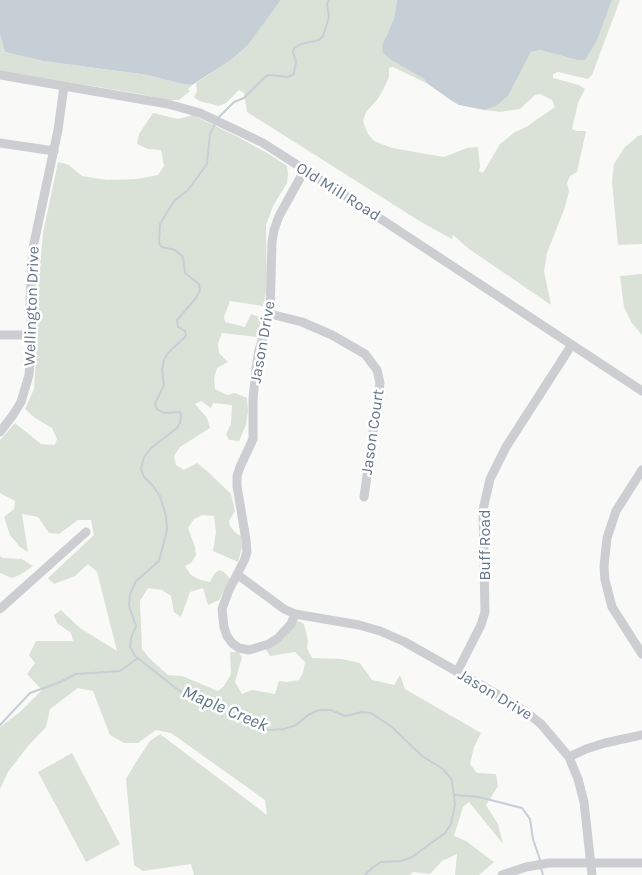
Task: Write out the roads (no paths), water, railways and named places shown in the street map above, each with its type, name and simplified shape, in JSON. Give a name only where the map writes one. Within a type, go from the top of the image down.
[{"type":"street","name":"Old Mill Road","points":[[0,76],[146,99],[200,113],[234,128],[263,143],[352,200],[642,391]]},
{"type":"street","name":"Wellington Drive","points":[[0,432],[13,415],[26,388],[29,375],[32,334],[30,291],[33,248],[54,151],[64,86]]},
{"type":"street","points":[[0,143],[54,151]]},
{"type":"street","name":"Jason Drive","points":[[295,614],[286,631],[269,644],[248,650],[239,648],[227,636],[222,609],[247,552],[237,476],[253,439],[256,368],[270,314],[274,230],[279,216],[304,171]]},
{"type":"street","name":"Jason Court","points":[[270,314],[310,325],[332,335],[365,354],[377,370],[380,383],[364,497]]},
{"type":"street","points":[[0,335],[32,334]]},
{"type":"street","name":"Buff Road","points":[[457,672],[481,625],[485,612],[483,510],[490,480],[506,446],[571,346]]},
{"type":"street","points":[[642,470],[616,511],[607,538],[604,559],[612,607],[642,654]]},
{"type":"street","points":[[0,596],[3,607],[86,532]]},
{"type":"street","name":"Jason Drive","points":[[238,575],[284,609],[295,614],[338,621],[380,631],[405,642],[526,712],[541,724],[569,758],[578,778],[584,802],[592,875]]},
{"type":"street","points":[[569,758],[586,749],[605,743],[642,735]]},
{"type":"street","points":[[502,875],[536,864],[642,863]]},
{"type":"waterway","name":"Maple Creek","points":[[218,118],[234,102],[244,98],[265,77],[269,75],[288,77],[294,74],[296,61],[293,52],[294,48],[301,44],[319,40],[323,36],[329,17],[327,3],[329,0]]},
{"type":"waterway","name":"Maple Creek","points":[[215,124],[210,134],[207,164],[188,190],[174,201],[160,224],[160,245],[175,250],[183,257],[185,273],[199,284],[200,290],[196,298],[177,320],[178,327],[185,331],[186,335],[168,353],[164,360],[162,370],[164,385],[155,404],[157,409],[164,413],[180,412],[180,423],[177,428],[151,448],[144,457],[141,469],[144,477],[160,496],[166,516],[167,530],[159,561],[136,581],[130,594],[129,606],[136,626],[131,638],[130,647],[135,656],[186,696],[235,712],[257,726],[269,730],[284,729],[296,725],[308,715],[319,710],[331,710],[345,716],[362,712],[371,713],[392,727],[422,756],[443,769],[452,780],[455,805],[451,824],[445,833],[412,857],[401,861],[381,862],[365,875]]},
{"type":"waterway","points":[[0,725],[30,693],[76,674],[120,671],[138,658]]},
{"type":"waterway","points":[[455,795],[479,797],[522,808],[530,819],[533,839],[540,860]]},
{"type":"waterway","points":[[541,868],[543,875]]}]
